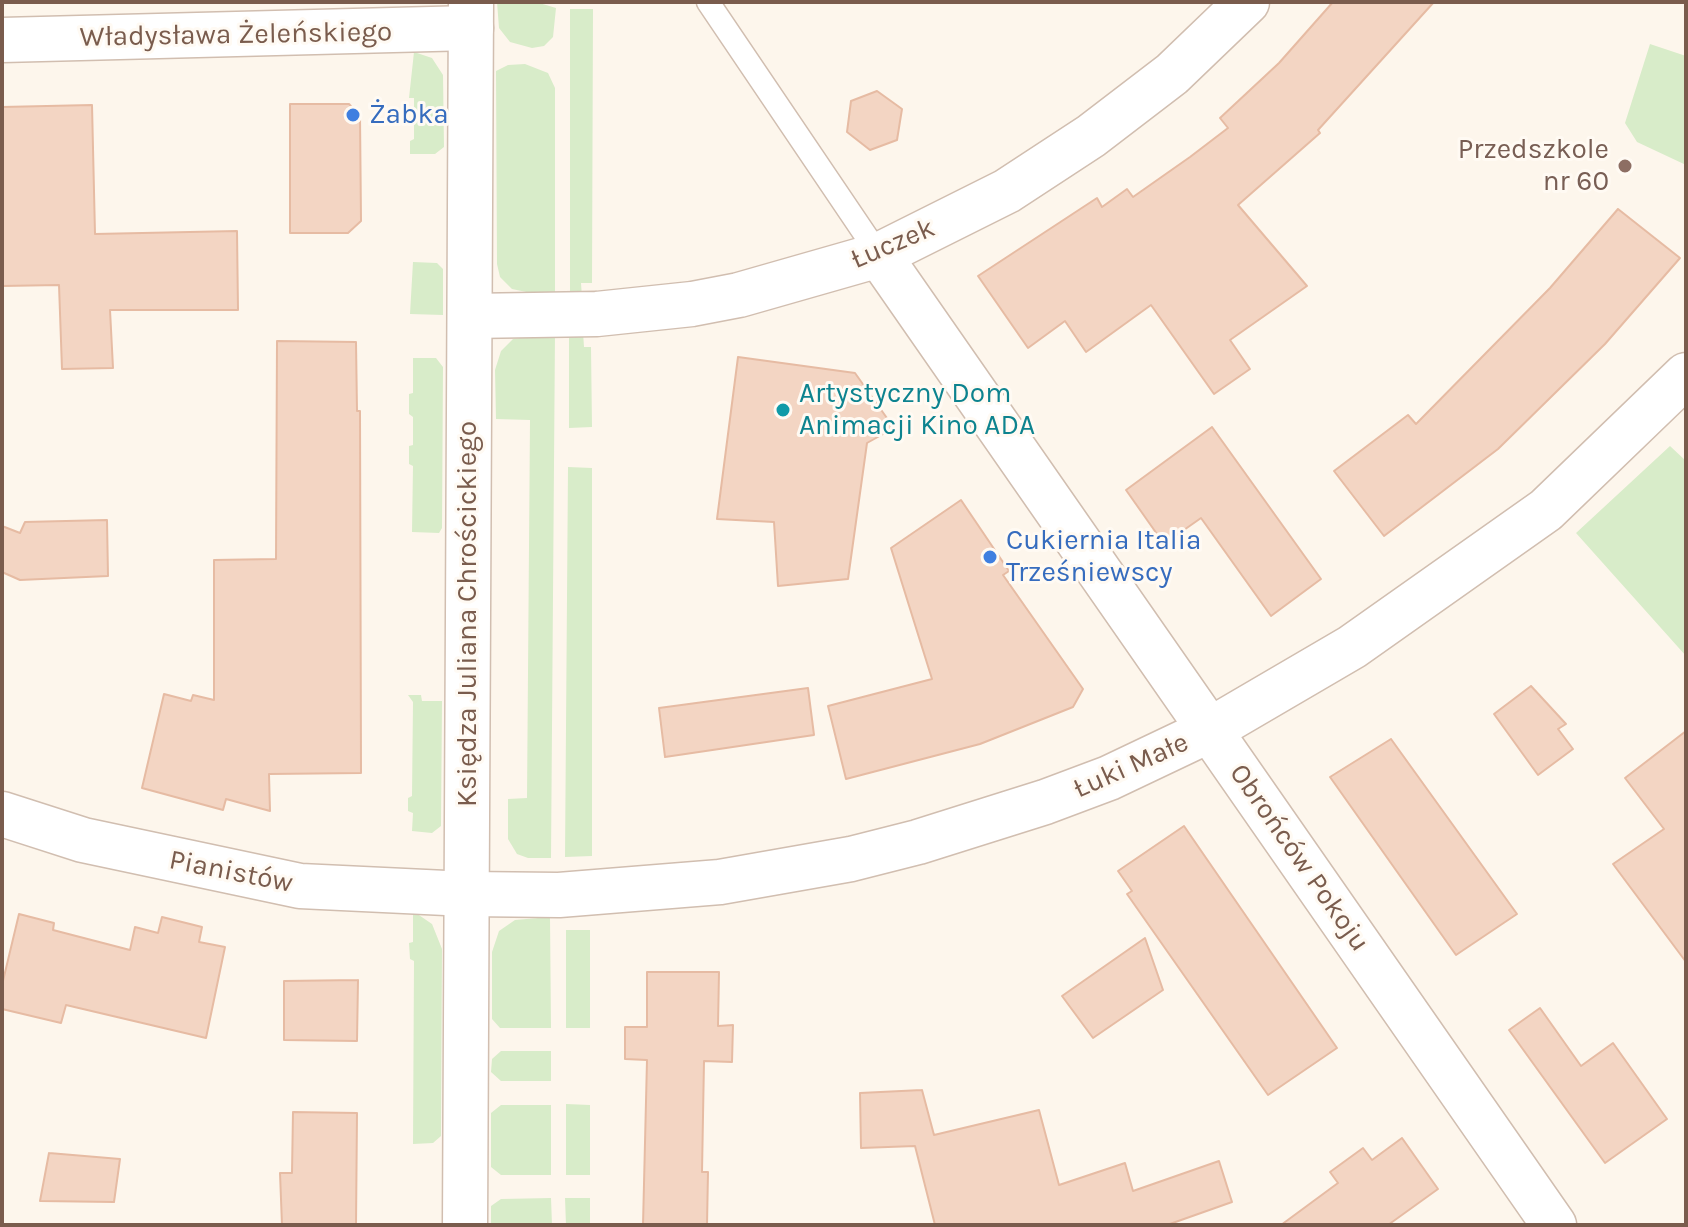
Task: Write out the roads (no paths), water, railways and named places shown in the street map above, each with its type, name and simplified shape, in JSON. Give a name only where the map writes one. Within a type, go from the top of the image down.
[{"type":"street","name":"Łuczek","points":[[470,316],[597,314],[692,304],[763,289],[879,255],[1007,191],[1091,136],[1172,74],[1247,2]]},
{"type":"street","name":"Władysława Żeleńskiego","points":[[2,40],[471,15]]},
{"type":"street","name":"Księdza Juliana Chrościckiego","points":[[465,1225],[471,15]]},
{"type":"street","name":"Obrońców Pokoju","points":[[879,255],[1554,1225]]},
{"type":"street","name":"Łuki Małe","points":[[467,894],[537,896],[650,890],[733,880],[851,859],[1045,802],[1109,778],[1210,730],[1352,647],[1546,510],[1686,375]]},
{"type":"street","name":"Pianistów","points":[[2,814],[83,840],[300,886],[467,894]]},
{"type":"lane","points":[[708,2],[879,255]]},
{"type":"place","name":"Żabka","points":[[353,115]]},
{"type":"place","name":"Przedszkole nr 60","points":[[1625,166]]},
{"type":"place","name":"Artystyczny Dom Animacji Kino ADA","points":[[783,410]]},
{"type":"place","name":"Cukiernia Italia Trześniewscy","points":[[990,557]]}]
